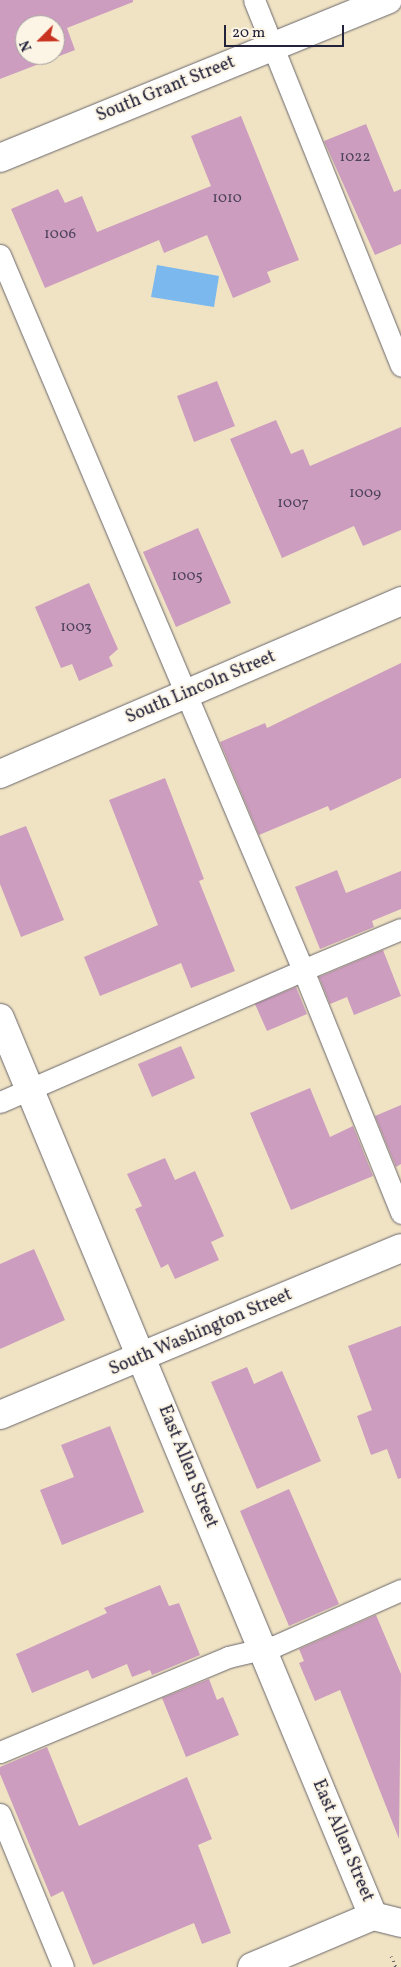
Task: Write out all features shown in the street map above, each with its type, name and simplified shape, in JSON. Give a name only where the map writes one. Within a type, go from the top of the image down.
[{"type":"street","name":"South Grant Street","points":[[0,158],[388,0]]},
{"type":"street","name":"South Lincoln Street","points":[[0,774],[401,601]]},
{"type":"street","name":"East Allen Street","points":[[0,1018],[373,1916]]},
{"type":"street","name":"South Washington Street","points":[[0,1415],[142,1358],[401,1248]]},
{"type":"street","points":[[252,1967],[373,1916],[401,1923]]},
{"type":"lane","points":[[254,0],[401,366]]},
{"type":"lane","points":[[0,255],[188,694],[401,1212]]},
{"type":"lane","points":[[0,1102],[401,928]]},
{"type":"lane","points":[[0,1752],[228,1657],[262,1648],[401,1590]]},
{"type":"lane","points":[[0,1814],[64,1967]]},
{"type":"water","points":[[157,265],[219,276],[214,307],[151,297]]},
{"type":"building","points":[[0,0],[133,0],[133,2],[67,28],[75,50],[65,54],[65,15],[15,15],[15,65],[36,65],[0,79]]},
{"type":"building","points":[[241,116],[299,260],[267,272],[271,282],[233,298],[207,235],[164,253],[159,240],[45,288],[11,209],[58,189],[65,203],[82,196],[97,232],[211,186],[191,136]]},
{"type":"building","points":[[366,124],[394,192],[401,189],[401,244],[375,255],[324,141]]},
{"type":"building","points":[[217,381],[235,426],[194,442],[177,396]]},
{"type":"building","points":[[276,420],[291,454],[303,449],[310,466],[401,427],[401,530],[363,546],[354,526],[282,558],[230,439]]},
{"type":"building","points":[[198,528],[231,603],[176,627],[143,552]]},
{"type":"building","points":[[89,583],[118,649],[109,657],[113,666],[79,681],[72,664],[61,668],[35,607]]},
{"type":"building","points":[[401,663],[401,778],[330,811],[328,806],[259,835],[220,742],[265,723],[267,728]]},
{"type":"building","points":[[165,778],[204,879],[199,881],[235,971],[191,988],[181,963],[100,996],[84,957],[158,925],[109,800]]},
{"type":"building","points":[[26,826],[64,920],[21,937],[0,884],[0,836]]},
{"type":"building","points":[[337,870],[346,893],[401,871],[401,909],[372,921],[374,927],[320,949],[295,887]]},
{"type":"building","points":[[383,950],[401,996],[354,1015],[347,997],[330,1004],[319,977]]},
{"type":"building","points":[[296,987],[307,1014],[267,1031],[255,1004]]},
{"type":"building","points":[[181,1046],[195,1078],[152,1097],[138,1064]]},
{"type":"building","points":[[310,1088],[330,1137],[353,1126],[373,1176],[291,1210],[250,1113]]},
{"type":"building","points":[[401,1105],[401,1164],[396,1167],[375,1116]]},
{"type":"building","points":[[165,1158],[175,1180],[195,1171],[224,1236],[211,1242],[219,1260],[175,1279],[168,1264],[161,1268],[135,1209],[142,1206],[127,1174]]},
{"type":"building","points":[[34,1249],[65,1320],[0,1349],[0,1264]]},
{"type":"building","points":[[401,1326],[401,1478],[398,1479],[387,1449],[371,1455],[357,1416],[372,1410],[348,1346]]},
{"type":"building","points":[[247,1367],[254,1384],[282,1371],[321,1461],[257,1489],[211,1382]]},
{"type":"building","points":[[110,1426],[144,1512],[62,1545],[40,1490],[74,1477],[61,1445]]},
{"type":"building","points":[[289,1489],[339,1604],[289,1626],[240,1511]]},
{"type":"building","points":[[160,1585],[169,1606],[179,1603],[200,1655],[152,1675],[150,1670],[132,1677],[127,1664],[92,1679],[88,1670],[32,1693],[16,1654],[107,1613],[104,1608]]},
{"type":"building","points":[[376,1615],[401,1674],[399,1839],[340,1690],[315,1701],[299,1663],[304,1661],[299,1649]]},
{"type":"building","points":[[209,1679],[217,1700],[223,1697],[239,1735],[186,1757],[162,1698]]},
{"type":"building","points":[[47,1747],[79,1826],[187,1777],[212,1839],[198,1845],[231,1933],[202,1944],[194,1923],[93,1965],[63,1891],[51,1897],[0,1774],[0,1767]]}]
